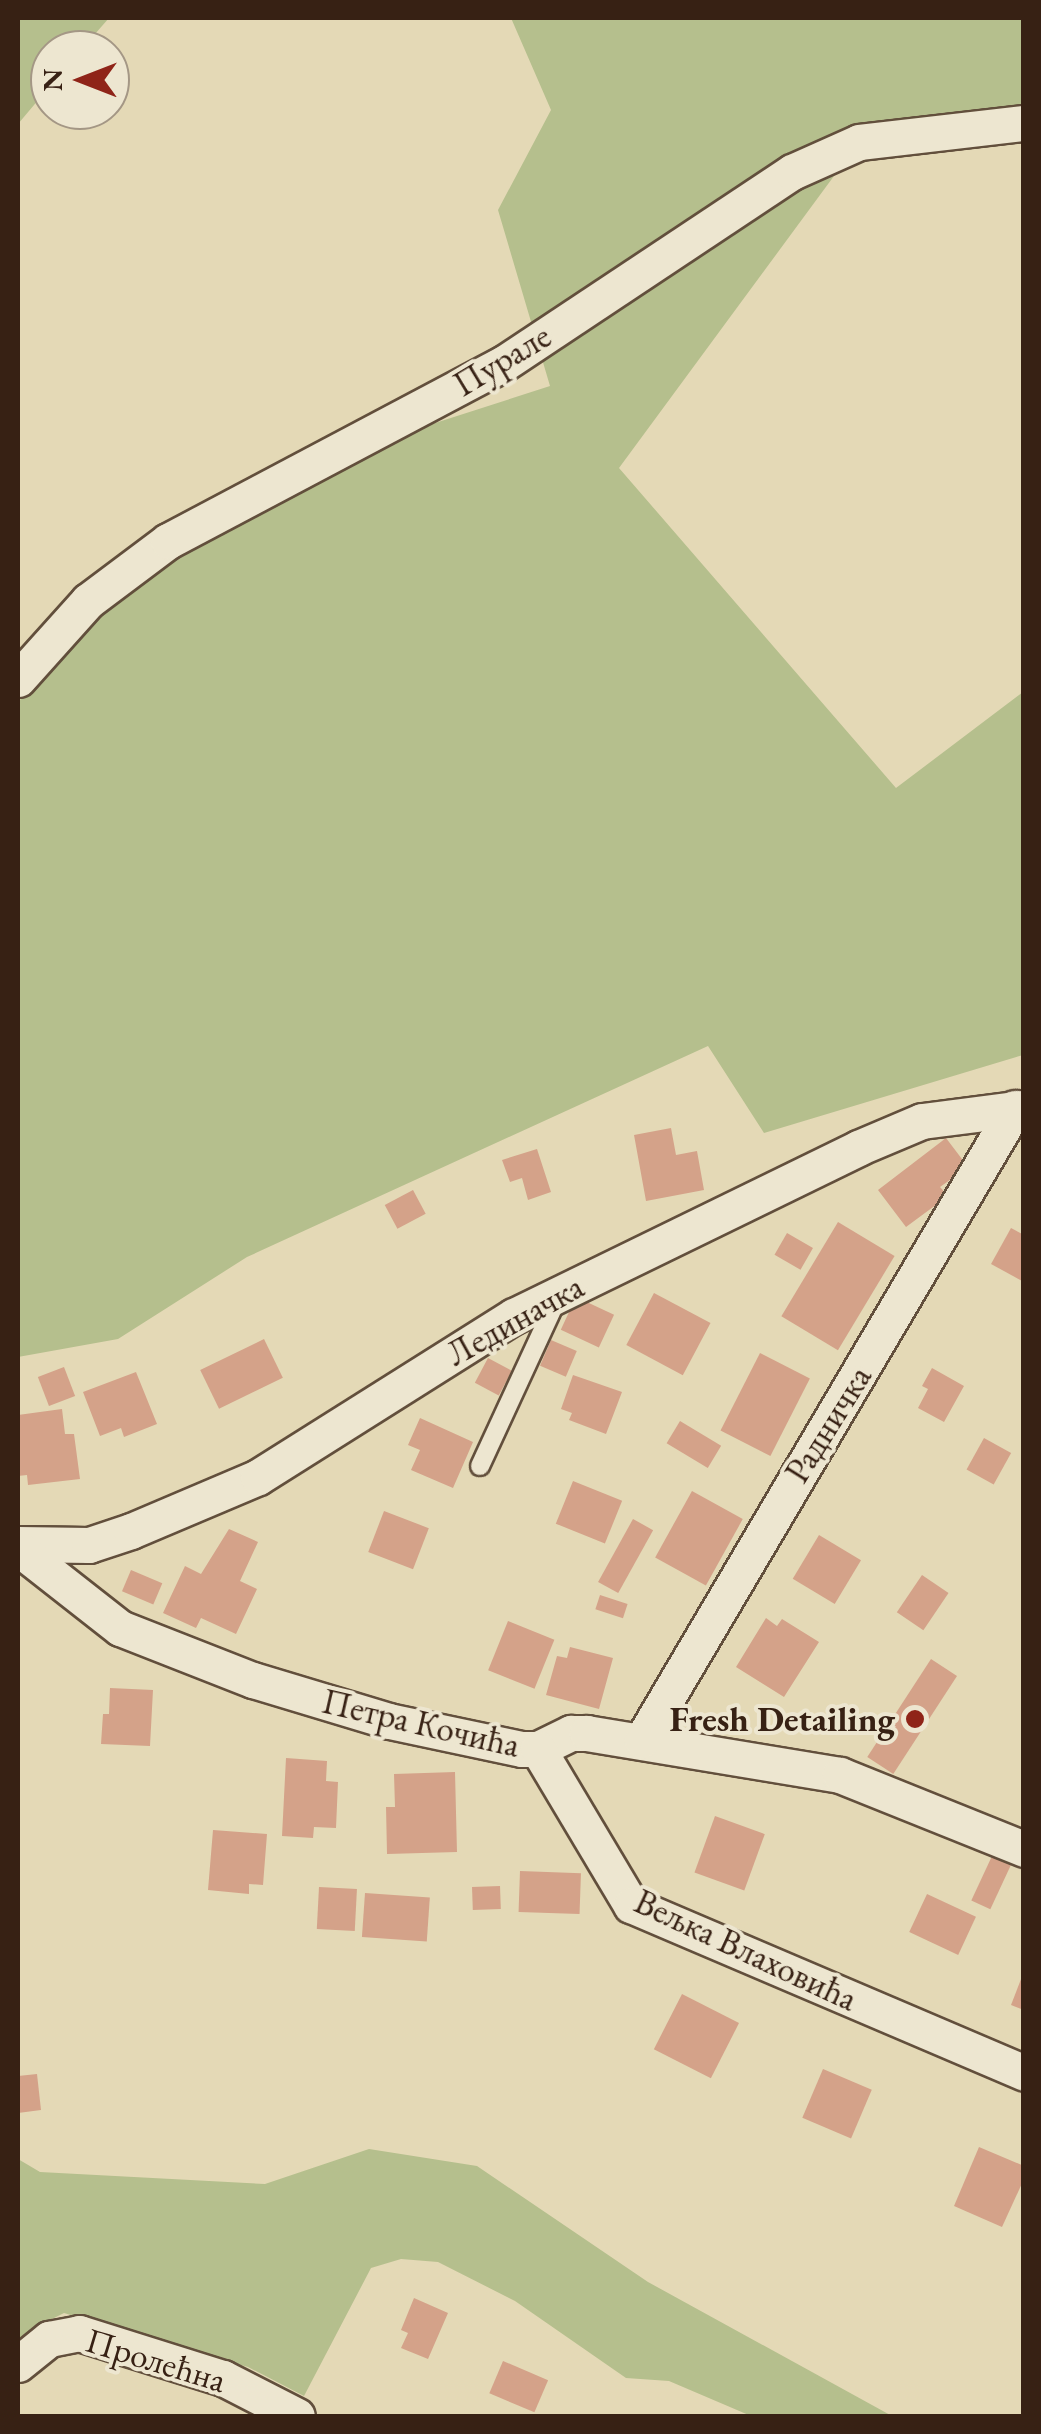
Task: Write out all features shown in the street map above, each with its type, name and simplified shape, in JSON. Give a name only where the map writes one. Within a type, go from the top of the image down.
[{"type":"street","name":"Пурале","points":[[18,679],[88,601],[168,541],[503,364],[792,172],[859,142],[1024,123]]},
{"type":"street","name":"Лединачка","points":[[18,1546],[90,1545],[258,1476],[483,1334],[901,1128],[941,1116],[1019,1108]]},
{"type":"street","name":"Радничка","points":[[642,1740],[776,1506],[862,1372],[1019,1108]]},
{"type":"street","name":"Петра Кочића","points":[[18,1546],[120,1628],[253,1680],[389,1722],[538,1748],[571,1733],[642,1740],[840,1774],[1024,1849]]},
{"type":"street","name":"Вељка Влаховића","points":[[538,1748],[630,1905],[1024,2073]]},
{"type":"street","name":"Пролећна","points":[[18,2364],[49,2339],[79,2333],[134,2346],[223,2378],[298,2416]]},
{"type":"lane","points":[[480,1466],[560,1294]]},
{"type":"green space","points":[[18,18],[109,18],[98,30],[30,30],[30,110],[18,124]]},
{"type":"green space","points":[[511,18],[1023,18],[1023,124],[859,142],[619,468],[896,788],[1023,692],[1023,1055],[764,1133],[708,1046],[247,1257],[118,1339],[18,1357],[18,702],[124,589],[404,433],[550,386],[498,210],[551,110]]},
{"type":"green space","points":[[369,2149],[477,2166],[648,2282],[892,2416],[751,2416],[669,2381],[626,2378],[515,2301],[438,2262],[401,2259],[371,2268],[304,2396],[248,2367],[64,2313],[34,2328],[18,2350],[18,2159],[40,2172],[265,2184]]},
{"type":"building","points":[[671,1128],[676,1155],[697,1151],[704,1190],[646,1201],[634,1135]]},
{"type":"building","points":[[946,1138],[968,1167],[940,1187],[948,1196],[906,1227],[878,1190]]},
{"type":"building","points":[[537,1149],[551,1192],[528,1200],[522,1178],[510,1182],[502,1160]]},
{"type":"building","points":[[413,1190],[426,1214],[397,1229],[385,1205]]},
{"type":"building","points":[[838,1222],[895,1256],[838,1350],[781,1316]]},
{"type":"building","points":[[1011,1228],[1024,1235],[1024,1282],[991,1264]]},
{"type":"building","points":[[787,1233],[813,1248],[800,1270],[774,1255]]},
{"type":"building","points":[[654,1293],[711,1323],[683,1375],[626,1345]]},
{"type":"building","points":[[576,1297],[614,1315],[599,1347],[561,1330]]},
{"type":"building","points":[[264,1339],[283,1378],[219,1409],[200,1370]]},
{"type":"building","points":[[551,1340],[577,1351],[566,1377],[540,1366]]},
{"type":"building","points":[[760,1353],[810,1378],[770,1456],[721,1431]]},
{"type":"building","points":[[488,1358],[512,1371],[499,1395],[475,1383]]},
{"type":"building","points":[[64,1367],[75,1396],[49,1406],[38,1377]]},
{"type":"building","points":[[932,1368],[964,1386],[944,1422],[918,1408],[928,1389],[922,1386]]},
{"type":"building","points":[[136,1372],[157,1424],[124,1437],[121,1428],[100,1436],[83,1392]]},
{"type":"building","points":[[573,1375],[622,1392],[606,1434],[569,1420],[572,1413],[561,1409]]},
{"type":"building","points":[[62,1409],[65,1434],[74,1434],[80,1479],[28,1485],[27,1475],[18,1476],[18,1415]]},
{"type":"building","points":[[420,1418],[473,1442],[453,1488],[411,1470],[420,1450],[408,1445]]},
{"type":"building","points":[[680,1421],[721,1446],[708,1468],[667,1443]]},
{"type":"building","points":[[984,1438],[1011,1453],[994,1485],[967,1469]]},
{"type":"building","points":[[573,1481],[622,1501],[605,1544],[556,1524]]},
{"type":"building","points":[[692,1491],[743,1519],[706,1586],[655,1557]]},
{"type":"building","points":[[384,1511],[429,1528],[413,1569],[368,1552]]},
{"type":"building","points":[[633,1519],[653,1530],[618,1593],[598,1582]]},
{"type":"building","points":[[229,1529],[258,1542],[240,1581],[257,1589],[236,1634],[201,1618],[196,1628],[163,1613],[185,1566],[201,1574]]},
{"type":"building","points":[[819,1535],[861,1560],[835,1604],[793,1579]]},
{"type":"building","points":[[131,1570],[162,1583],[153,1604],[122,1591]]},
{"type":"building","points":[[922,1575],[949,1593],[923,1630],[897,1612]]},
{"type":"building","points":[[600,1595],[628,1604],[623,1618],[595,1609]]},
{"type":"building","points":[[766,1618],[777,1626],[782,1619],[819,1642],[784,1697],[736,1667]]},
{"type":"building","points":[[508,1621],[554,1640],[535,1689],[488,1670]]},
{"type":"building","points":[[570,1647],[613,1658],[599,1709],[546,1695],[557,1656],[567,1658]]},
{"type":"building","name":"Fresh Detailing","points":[[931,1659],[957,1676],[893,1774],[867,1757]]},
{"type":"building","points":[[110,1688],[153,1690],[150,1746],[101,1744],[103,1714],[109,1714]]},
{"type":"building","points":[[286,1758],[327,1761],[326,1781],[338,1782],[336,1828],[314,1827],[313,1838],[282,1836]]},
{"type":"building","points":[[455,1772],[457,1852],[387,1854],[386,1807],[395,1807],[394,1774]]},
{"type":"building","points":[[715,1816],[765,1834],[744,1891],[694,1872]]},
{"type":"building","points":[[213,1830],[267,1834],[263,1885],[249,1884],[249,1894],[208,1890]]},
{"type":"building","points":[[992,1856],[1011,1865],[990,1909],[971,1900]]},
{"type":"building","points":[[520,1871],[581,1873],[580,1914],[519,1912]]},
{"type":"building","points":[[500,1886],[501,1909],[473,1910],[472,1887]]},
{"type":"building","points":[[319,1887],[357,1889],[355,1931],[317,1929]]},
{"type":"building","points":[[365,1893],[430,1898],[427,1941],[362,1937]]},
{"type":"building","points":[[927,1894],[976,1917],[958,1955],[909,1932]]},
{"type":"building","points":[[1024,1974],[1024,2010],[1011,2005]]},
{"type":"building","points":[[682,1994],[739,2023],[711,2078],[654,2049]]},
{"type":"building","points":[[823,2069],[872,2090],[851,2138],[802,2118]]},
{"type":"building","points":[[37,2074],[41,2110],[18,2113],[18,2076]]},
{"type":"building","points":[[979,2147],[1024,2166],[1024,2179],[1002,2227],[954,2206]]},
{"type":"building","points":[[414,2298],[448,2313],[428,2359],[401,2348],[408,2333],[401,2330]]},
{"type":"building","points":[[503,2361],[548,2380],[534,2412],[489,2393]]},
{"type":"place","name":"Fresh Detailing","points":[[915,1719]]}]
